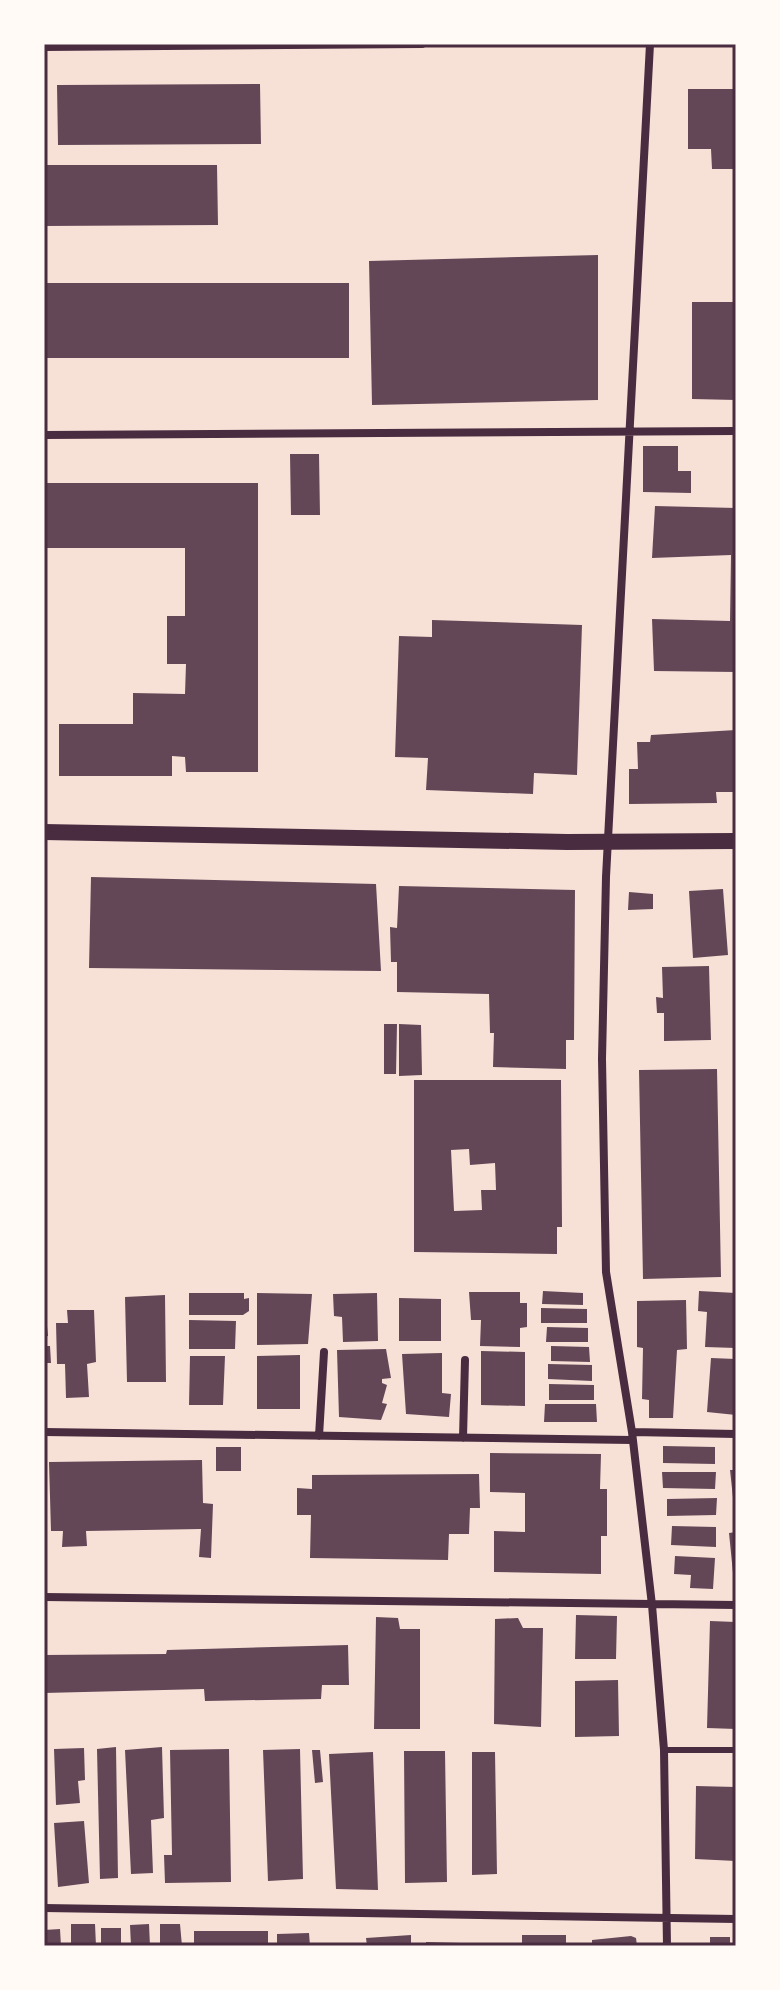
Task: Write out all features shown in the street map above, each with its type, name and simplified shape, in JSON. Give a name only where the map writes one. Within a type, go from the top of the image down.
[{"type":"main road","points":[[44,832],[608,842],[736,841]]},
{"type":"street","points":[[44,47],[422,44]]},
{"type":"street","points":[[650,44],[608,842],[602,1059],[606,1272],[632,1436],[652,1605],[664,1750],[667,1946]]},
{"type":"street","points":[[44,435],[736,431]]},
{"type":"street","points":[[319,1436],[324,1352]]},
{"type":"street","points":[[463,1438],[465,1360]]},
{"type":"street","points":[[44,1432],[463,1438],[736,1434]]},
{"type":"street","points":[[44,1597],[736,1605]]},
{"type":"street","points":[[44,1908],[736,1919]]},
{"type":"lane","points":[[664,1750],[736,1750]]},
{"type":"building","points":[[260,84],[261,144],[58,145],[57,85]]},
{"type":"building","points":[[688,89],[736,89],[736,169],[712,169],[711,149],[688,149]]},
{"type":"building","points":[[44,165],[217,165],[218,225],[44,226]]},
{"type":"building","points":[[598,255],[598,400],[372,405],[369,261]]},
{"type":"building","points":[[44,283],[349,283],[349,358],[44,358]]},
{"type":"building","points":[[692,302],[736,302],[736,400],[692,399]]},
{"type":"building","points":[[643,446],[678,446],[678,471],[691,471],[691,493],[643,492]]},
{"type":"building","points":[[290,454],[319,454],[320,515],[291,515]]},
{"type":"building","points":[[44,483],[258,483],[258,772],[186,772],[185,757],[172,756],[172,776],[59,776],[59,724],[133,724],[133,693],[185,694],[186,664],[167,664],[167,616],[185,616],[185,548],[44,548]]},
{"type":"building","points":[[655,506],[736,508],[736,672],[654,671],[652,619],[730,621],[731,555],[652,558]]},
{"type":"building","points":[[432,620],[582,625],[577,775],[534,773],[533,794],[426,790],[428,758],[395,757],[399,636],[432,637]]},
{"type":"building","points":[[736,730],[736,792],[716,792],[717,803],[629,804],[629,769],[638,769],[637,742],[650,742],[651,735]]},
{"type":"building","points":[[91,877],[376,884],[381,971],[89,968]]},
{"type":"building","points":[[399,886],[575,890],[574,1040],[566,1040],[566,1069],[493,1067],[494,1033],[490,1033],[489,994],[397,992],[397,962],[391,962],[390,927],[397,928]]},
{"type":"building","points":[[723,889],[728,955],[693,958],[689,891]]},
{"type":"building","points":[[629,892],[653,894],[653,909],[628,910]]},
{"type":"building","points":[[709,966],[711,1040],[664,1041],[664,1013],[657,1013],[656,997],[663,998],[662,967]]},
{"type":"building","points":[[384,1024],[397,1024],[396,1074],[384,1074]]},
{"type":"building","points":[[399,1024],[421,1025],[422,1075],[399,1076]]},
{"type":"building","points":[[717,1069],[721,1277],[643,1279],[639,1070]]},
{"type":"building","points":[[414,1080],[561,1080],[562,1227],[557,1227],[557,1254],[414,1252]],"holes":[[[469,1149],[470,1165],[495,1163],[496,1190],[481,1190],[482,1210],[454,1211],[451,1150]]]},
{"type":"building","points":[[543,1291],[583,1293],[583,1305],[542,1304]]},
{"type":"building","points":[[699,1291],[736,1293],[736,1348],[705,1347],[707,1312],[698,1311]]},
{"type":"building","points":[[469,1292],[520,1292],[520,1303],[527,1303],[527,1327],[520,1328],[520,1347],[480,1346],[481,1320],[471,1320]]},
{"type":"building","points":[[189,1293],[244,1293],[244,1299],[249,1298],[249,1311],[243,1315],[189,1315]]},
{"type":"building","points":[[257,1293],[312,1294],[308,1344],[257,1345]]},
{"type":"building","points":[[377,1293],[378,1341],[343,1342],[342,1317],[334,1316],[333,1294]]},
{"type":"building","points":[[165,1295],[166,1382],[127,1382],[125,1297]]},
{"type":"building","points":[[44,1296],[48,1336],[44,1336]]},
{"type":"building","points":[[399,1298],[441,1299],[441,1341],[399,1341]]},
{"type":"building","points":[[686,1300],[687,1349],[677,1350],[673,1418],[649,1418],[649,1400],[642,1399],[643,1348],[637,1347],[637,1301]]},
{"type":"building","points":[[541,1308],[587,1309],[587,1323],[541,1323]]},
{"type":"building","points":[[67,1310],[94,1310],[96,1362],[87,1364],[89,1397],[66,1398],[65,1364],[57,1364],[56,1323],[68,1323]]},
{"type":"building","points":[[189,1320],[236,1321],[235,1349],[189,1349]]},
{"type":"building","points":[[547,1327],[588,1328],[588,1342],[546,1342]]},
{"type":"building","points":[[44,1346],[50,1346],[51,1363],[44,1363]]},
{"type":"building","points":[[551,1346],[589,1347],[590,1362],[551,1361]]},
{"type":"building","points":[[386,1349],[391,1378],[382,1379],[382,1383],[387,1385],[382,1403],[387,1404],[381,1420],[339,1417],[337,1350]]},
{"type":"building","points":[[481,1351],[525,1352],[525,1406],[481,1405]]},
{"type":"building","points":[[442,1353],[442,1393],[451,1394],[449,1417],[406,1414],[402,1354]]},
{"type":"building","points":[[300,1355],[300,1409],[257,1409],[257,1356]]},
{"type":"building","points":[[190,1356],[225,1356],[223,1405],[189,1405]]},
{"type":"building","points":[[711,1358],[736,1359],[736,1415],[707,1412]]},
{"type":"building","points":[[548,1364],[592,1365],[592,1381],[548,1379]]},
{"type":"building","points":[[549,1384],[594,1385],[594,1400],[549,1400]]},
{"type":"building","points":[[545,1404],[596,1404],[597,1422],[544,1422]]},
{"type":"building","points":[[663,1446],[715,1447],[715,1464],[663,1463]]},
{"type":"building","points":[[216,1447],[241,1447],[241,1471],[216,1471]]},
{"type":"building","points":[[490,1453],[601,1454],[600,1489],[607,1489],[607,1536],[601,1536],[601,1574],[494,1572],[494,1531],[525,1532],[525,1493],[490,1492]]},
{"type":"building","points":[[202,1460],[203,1503],[213,1504],[211,1558],[199,1557],[201,1529],[86,1531],[87,1546],[62,1547],[63,1531],[51,1531],[49,1462]]},
{"type":"building","points":[[730,1470],[736,1470],[736,1507],[734,1507]]},
{"type":"building","points":[[662,1472],[716,1472],[715,1489],[663,1488]]},
{"type":"building","points":[[479,1474],[480,1508],[470,1508],[469,1534],[449,1534],[448,1560],[310,1558],[311,1515],[297,1515],[297,1488],[312,1489],[312,1475]]},
{"type":"building","points":[[717,1498],[716,1515],[667,1516],[667,1499]]},
{"type":"building","points":[[672,1526],[716,1527],[716,1547],[671,1545]]},
{"type":"building","points":[[736,1532],[736,1572],[733,1573],[729,1533]]},
{"type":"building","points":[[675,1556],[715,1558],[713,1589],[690,1588],[691,1575],[674,1574]]},
{"type":"building","points":[[576,1615],[617,1616],[616,1659],[575,1659]]},
{"type":"building","points":[[376,1617],[398,1618],[400,1629],[420,1629],[420,1729],[374,1729]]},
{"type":"building","points":[[518,1618],[523,1628],[543,1628],[541,1727],[494,1724],[495,1619]]},
{"type":"building","points":[[710,1621],[736,1622],[736,1729],[707,1728]]},
{"type":"building","points":[[348,1645],[349,1685],[322,1685],[321,1699],[205,1701],[204,1689],[44,1693],[44,1655],[166,1654],[167,1650]]},
{"type":"building","points":[[618,1680],[619,1736],[575,1737],[575,1681]]},
{"type":"building","points":[[116,1747],[118,1878],[100,1879],[97,1749]]},
{"type":"building","points":[[162,1747],[164,1818],[151,1820],[153,1873],[131,1874],[125,1750]]},
{"type":"building","points":[[84,1748],[85,1780],[78,1781],[80,1803],[56,1805],[54,1749]]},
{"type":"building","points":[[229,1749],[231,1882],[165,1883],[164,1855],[172,1855],[170,1750]]},
{"type":"building","points":[[300,1749],[303,1879],[268,1881],[263,1750]]},
{"type":"building","points":[[312,1750],[320,1750],[323,1782],[315,1783]]},
{"type":"building","points":[[404,1751],[445,1751],[447,1882],[405,1883]]},
{"type":"building","points":[[373,1752],[378,1890],[336,1889],[329,1754]]},
{"type":"building","points":[[472,1752],[495,1752],[497,1874],[472,1875]]},
{"type":"building","points":[[696,1786],[736,1787],[736,1861],[695,1859]]},
{"type":"building","points":[[84,1821],[89,1883],[58,1887],[54,1823]]},
{"type":"building","points":[[71,1924],[95,1924],[96,1946],[71,1946]]},
{"type":"building","points":[[149,1924],[150,1946],[131,1946],[130,1925]]},
{"type":"building","points":[[160,1924],[180,1924],[182,1946],[160,1946]]},
{"type":"building","points":[[101,1928],[121,1928],[121,1946],[101,1946]]},
{"type":"building","points":[[60,1929],[61,1946],[44,1946],[44,1930]]},
{"type":"building","points":[[194,1931],[268,1931],[268,1946],[194,1946]]},
{"type":"building","points":[[309,1933],[310,1946],[277,1946],[277,1934]]},
{"type":"building","points":[[411,1935],[411,1946],[367,1946],[366,1938]]},
{"type":"building","points":[[522,1935],[566,1935],[566,1946],[522,1946]]},
{"type":"building","points":[[710,1937],[730,1937],[730,1946],[710,1946]]},
{"type":"building","points":[[636,1938],[637,1946],[592,1946],[592,1940]]},
{"type":"building","points":[[426,1942],[461,1943],[461,1946],[426,1946]]}]
